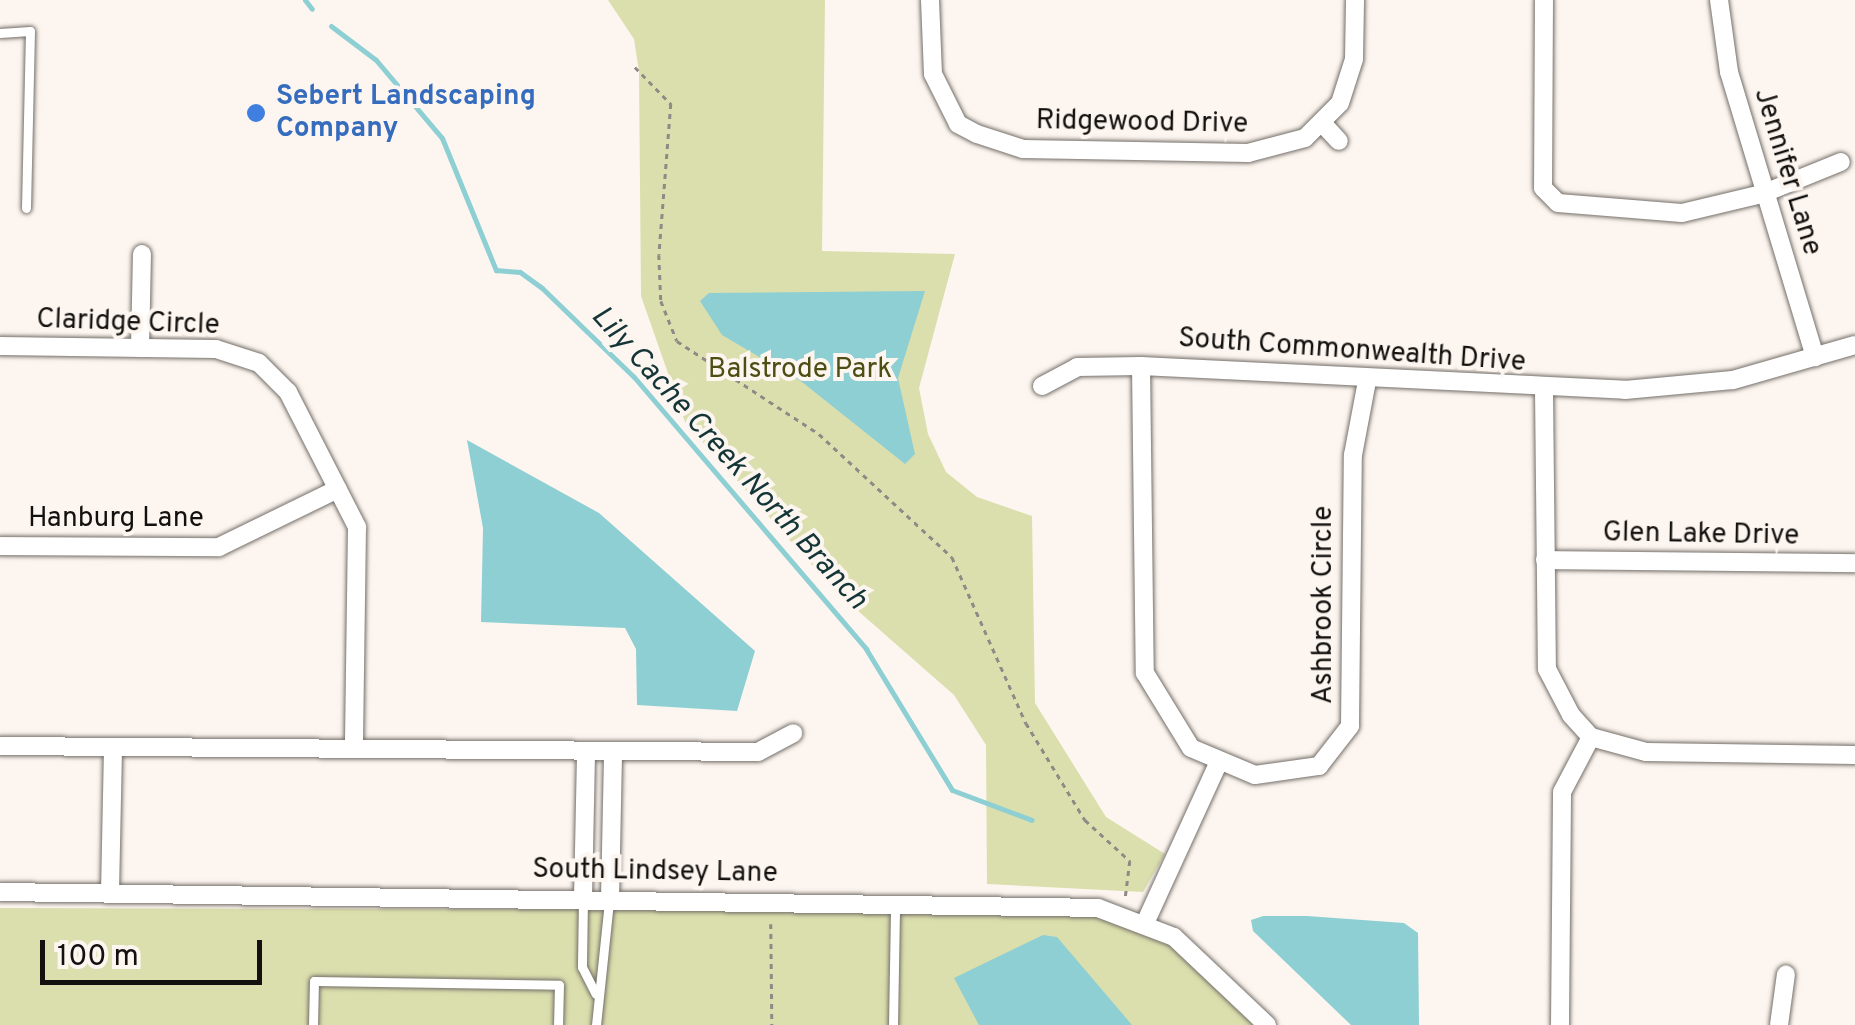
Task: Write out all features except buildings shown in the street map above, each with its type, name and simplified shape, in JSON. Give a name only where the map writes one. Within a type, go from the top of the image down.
[{"type":"street","points":[[930,0],[933,74],[958,124],[942,136]]},
{"type":"street","points":[[1339,141],[1323,124],[1352,70],[1355,0]]},
{"type":"street","points":[[1544,0],[1543,188],[1550,199],[1643,215],[1762,194],[1841,162]]},
{"type":"street","name":"Jennifer Lane","points":[[1719,0],[1762,194],[1814,357]]},
{"type":"street","name":"Ridgewood Drive","points":[[958,124],[1024,149],[1248,153],[1288,146],[1323,124]]},
{"type":"street","points":[[140,348],[142,254]]},
{"type":"street","name":"Claridge Circle","points":[[0,346],[216,349],[259,364],[288,392],[357,527],[354,749]]},
{"type":"street","name":"South Commonwealth Drive","points":[[1042,386],[1076,367],[1141,366],[1544,390],[1680,388],[1855,346]]},
{"type":"street","points":[[1141,366],[1141,658],[1182,737],[1217,766],[1146,921]]},
{"type":"street","name":"Ashbrook Circle","points":[[1217,766],[1305,772],[1335,753],[1350,726],[1352,455],[1366,380]]},
{"type":"street","points":[[1544,390],[1547,670],[1591,737],[1646,752],[1855,755]]},
{"type":"street","name":"Hanburg Lane","points":[[0,546],[218,547],[338,489]]},
{"type":"street","name":"Glen Lake Drive","points":[[1546,560],[1855,563]]},
{"type":"street","points":[[0,746],[758,752],[793,733]]},
{"type":"street","points":[[1560,1025],[1562,792],[1591,737]]},
{"type":"street","points":[[110,892],[113,748]]},
{"type":"street","points":[[583,898],[586,751]]},
{"type":"street","points":[[610,899],[613,751]]},
{"type":"street","name":"South Lindsey Lane","points":[[0,892],[895,903],[1122,912],[1146,921],[1267,1025]]},
{"type":"street","points":[[1779,1025],[1786,974]]},
{"type":"lane","points":[[0,33],[30,31],[26,208]]},
{"type":"lane","points":[[583,898],[582,967],[596,994]]},
{"type":"lane","points":[[596,1025],[596,994],[607,967],[610,899]]},
{"type":"lane","points":[[893,1025],[895,903]]},
{"type":"lane","points":[[313,1025],[314,981],[559,986],[558,1025]]},
{"type":"path","points":[[634,67],[671,104],[659,254],[661,302],[676,341],[819,434],[952,557],[1026,723],[1085,820],[1130,861],[1122,912]]},
{"type":"path","points":[[771,924],[772,1025]]},
{"type":"green space","name":"Balstrode Park","points":[[608,0],[825,0],[822,251],[955,254],[919,388],[928,434],[946,472],[977,497],[1032,516],[1035,703],[1106,817],[1165,854],[1143,892],[987,884],[986,745],[954,695],[833,589],[685,422],[641,296],[639,72],[634,39]]},
{"type":"green space","points":[[0,908],[1116,911],[1146,921],[1256,1025],[0,1025]]},
{"type":"water","points":[[925,291],[898,378],[915,454],[905,464],[802,382],[722,335],[700,301],[709,293]]},
{"type":"water","points":[[467,440],[599,513],[755,651],[737,711],[637,705],[636,649],[625,628],[481,622],[483,528]]},
{"type":"water","points":[[1263,916],[1404,923],[1418,933],[1419,1025],[1351,1025],[1253,931],[1251,920]]},
{"type":"water","points":[[1043,935],[1057,937],[1132,1025],[979,1025],[954,978]]},
{"type":"waterway","name":"Lily Cache Creek North Branch","points":[[305,0],[312,9]]},
{"type":"waterway","name":"Lily Cache Creek North Branch","points":[[331,26],[376,60],[442,138],[496,270],[520,272],[542,288],[634,377],[866,649],[952,790],[1032,820]]},
{"type":"place","name":"Sebert Landscaping Company","points":[[256,113]]}]
